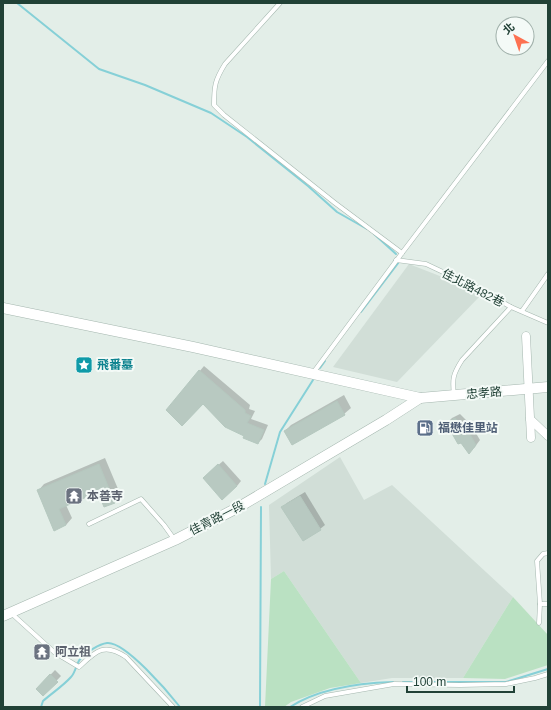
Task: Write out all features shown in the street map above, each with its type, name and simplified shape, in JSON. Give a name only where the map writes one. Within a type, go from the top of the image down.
[{"type":"street","points":[[3,308],[193,347],[420,398]]},
{"type":"street","points":[[526,336],[531,438]]},
{"type":"street","name":"忠孝路","points":[[420,398],[548,387]]},
{"type":"street","name":"佳青路一段","points":[[5,615],[175,540],[239,508],[420,398]]},
{"type":"street","points":[[530,419],[548,436]]},
{"type":"lane","points":[[280,3],[225,64],[218,75],[214,87],[214,105],[224,116],[335,203],[402,253]]},
{"type":"lane","points":[[312,373],[548,61]]},
{"type":"lane","name":"佳北路482巷","points":[[396,260],[426,264],[481,290],[511,307],[548,323]]},
{"type":"lane","points":[[522,312],[548,274]]},
{"type":"lane","points":[[454,395],[452,380],[456,369],[462,360],[511,307]]},
{"type":"lane","points":[[89,524],[140,500],[164,525],[175,540]]},
{"type":"lane","points":[[540,623],[537,561],[542,554],[548,553]]},
{"type":"lane","points":[[540,604],[548,604]]},
{"type":"lane","points":[[5,615],[54,652],[79,667],[97,652],[108,648],[117,651],[126,657],[173,707]]},
{"type":"lane","points":[[302,707],[324,696],[394,684],[506,684],[548,674]]},
{"type":"shaded area","points":[[409,264],[473,289],[480,296],[397,382],[333,367]]},
{"type":"shaded area","points":[[340,457],[364,500],[392,485],[513,597],[463,678],[392,678],[361,683],[284,571],[271,579],[269,505]]},
{"type":"green space","points":[[284,571],[361,683],[330,688],[291,702],[284,707],[265,707],[271,579]]},
{"type":"green space","points":[[513,597],[548,635],[548,665],[505,679],[463,678]]},
{"type":"building","points":[[199,370],[245,410],[245,413],[251,416],[247,423],[264,430],[258,444],[243,438],[244,436],[225,427],[203,404],[182,426],[166,410]]},
{"type":"building","points":[[337,401],[345,415],[292,445],[284,431]]},
{"type":"building","points":[[455,418],[467,429],[476,445],[469,454],[461,443],[458,444],[446,423]]},
{"type":"building","name":"本善寺","points":[[99,464],[115,503],[104,507],[98,492],[59,509],[66,525],[54,531],[37,490]]},
{"type":"building","points":[[218,464],[237,486],[222,500],[203,478]]},
{"type":"building","points":[[300,496],[321,530],[303,541],[281,507]]},
{"type":"building","points":[[50,674],[58,682],[43,696],[36,689]]},
{"type":"waterway","points":[[17,3],[99,69],[145,85],[211,113],[247,137],[308,186],[337,212],[367,229]]},
{"type":"waterway","points":[[374,234],[396,254]]},
{"type":"waterway","points":[[361,312],[399,262]]},
{"type":"waterway","points":[[320,368],[325,361]]},
{"type":"waterway","points":[[265,484],[280,432],[313,380]]},
{"type":"waterway","points":[[260,707],[261,507]]},
{"type":"waterway","points":[[41,707],[43,701],[71,677],[78,662],[86,653],[100,645],[107,643],[124,650],[135,659],[157,680],[180,707]]},
{"type":"waterway","points":[[403,682],[506,682],[548,669]]},
{"type":"waterway","points":[[290,707],[326,691],[367,684],[393,682]]},
{"type":"place","name":"飛番墓","points":[[84,365]]},
{"type":"place","name":"福懋佳里站","points":[[425,428]]},
{"type":"place","name":"本善寺","points":[[74,496]]},
{"type":"place","name":"阿立祖","points":[[42,652]]}]
